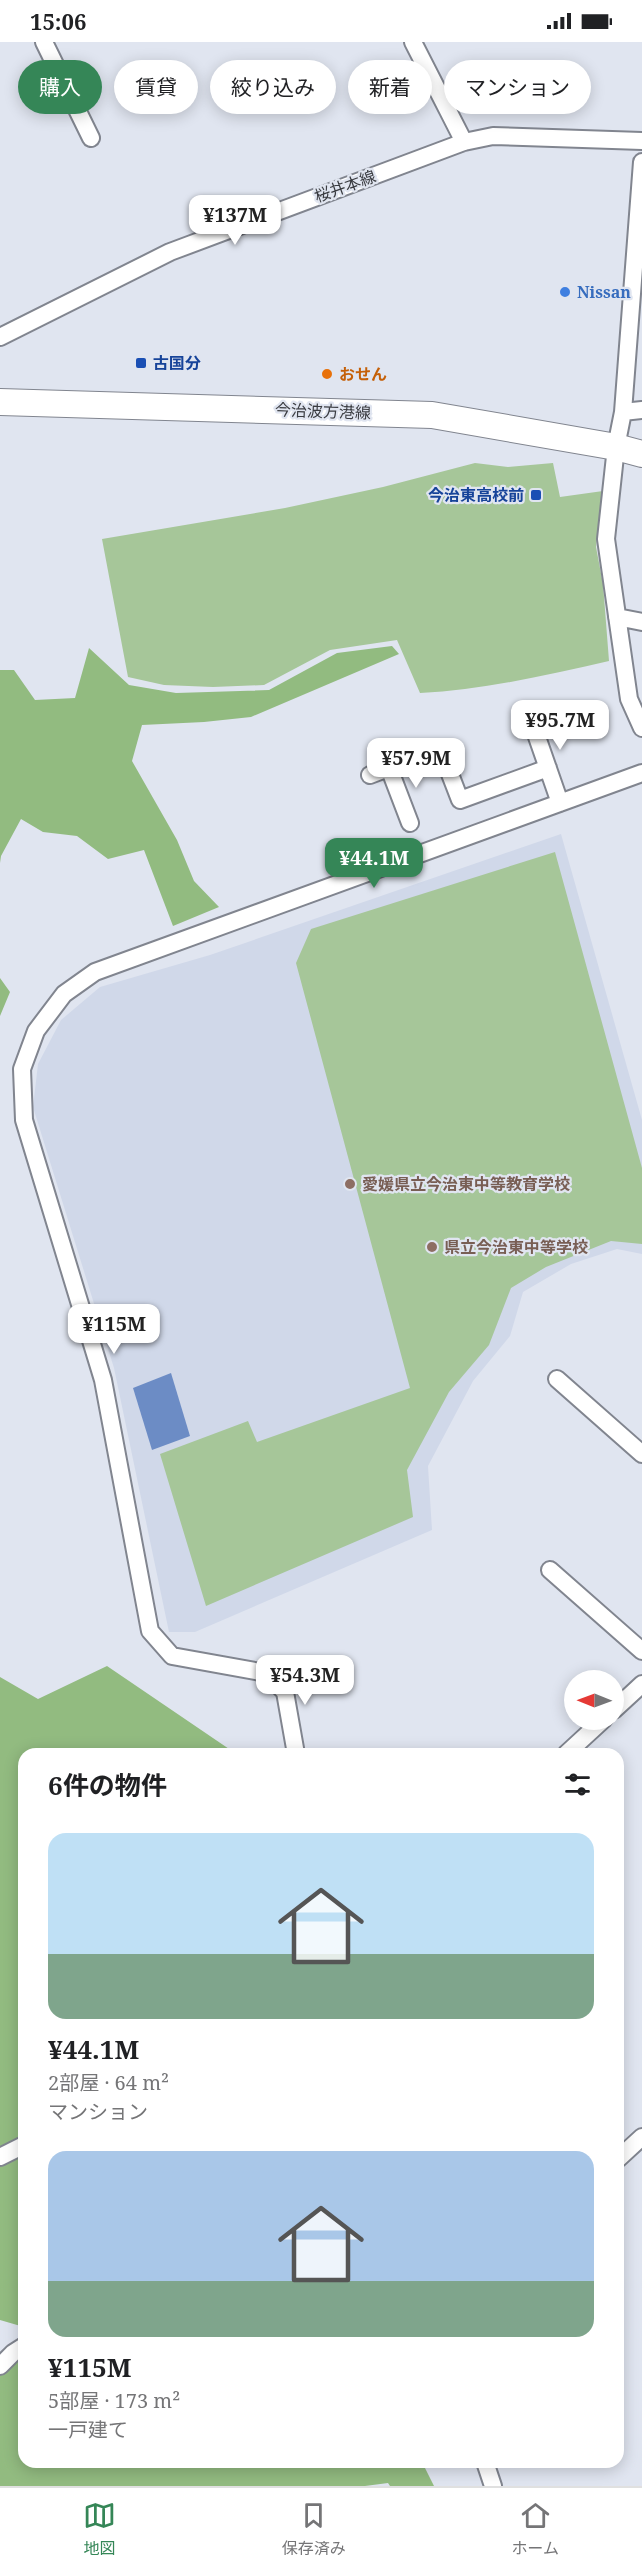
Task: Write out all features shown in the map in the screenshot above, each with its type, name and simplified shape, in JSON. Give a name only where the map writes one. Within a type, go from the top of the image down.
[{"type":"main road","name":"今治波方港線","points":[[0,402],[432,415],[616,447],[642,454]]},
{"type":"street","points":[[44,42],[91,138]]},
{"type":"street","points":[[413,42],[464,142]]},
{"type":"street","name":"桜井本線","points":[[0,337],[170,252],[464,142],[493,136],[642,141]]},
{"type":"street","points":[[642,162],[623,412],[616,447],[606,539],[629,699],[642,728]]},
{"type":"street","points":[[623,412],[642,410]]},
{"type":"street","points":[[617,617],[642,622]]},
{"type":"street","points":[[528,711],[560,803]]},
{"type":"street","points":[[370,775],[441,748],[460,800],[548,768]]},
{"type":"street","points":[[389,768],[410,823]]},
{"type":"street","points":[[295,1748],[285,1692],[266,1673],[172,1656],[150,1631],[103,1380],[24,1120],[22,1069],[36,1031],[64,994],[95,972],[642,773]]},
{"type":"street","points":[[558,1379],[642,1454]]},
{"type":"street","points":[[550,1570],[642,1652]]},
{"type":"street","points":[[624,1701],[642,1684]]},
{"type":"street","points":[[573,1748],[592,1730]]},
{"type":"street","points":[[624,2154],[642,2137]]},
{"type":"street","points":[[0,2157],[18,2148]]},
{"type":"street","points":[[0,2366],[18,2351]]},
{"type":"street","points":[[487,2468],[493,2486]]},
{"type":"shaded area","name":"愛媛県立今治東中等教育学校","points":[[561,834],[642,1120],[642,1254],[617,1249],[571,1264],[523,1292],[510,1336],[473,1381],[428,1466],[432,1530],[195,1632],[169,1632],[114,1368],[33,1107],[38,1064],[61,1020],[100,987],[210,955]]},
{"type":"green space","points":[[475,463],[508,467],[553,463],[560,497],[603,491],[596,547],[603,584],[609,661],[491,685],[420,693],[397,640],[330,650],[264,685],[213,687],[164,685],[128,677],[102,539],[285,508],[383,487]]},
{"type":"green space","points":[[392,646],[399,654],[251,717],[142,725],[132,761],[177,840],[194,881],[219,907],[173,926],[144,850],[108,859],[77,836],[43,832],[21,819],[1,856],[0,863],[0,670],[14,670],[35,700],[75,698],[89,648],[129,685],[176,693],[269,690],[337,653]]},
{"type":"green space","points":[[555,852],[642,1168],[642,1244],[611,1241],[546,1267],[511,1288],[489,1345],[449,1392],[407,1470],[413,1517],[206,1606],[160,1454],[248,1421],[257,1442],[410,1388],[296,963],[311,929]]},
{"type":"green space","points":[[0,978],[10,992],[0,1016]]},
{"type":"green space","points":[[107,1666],[228,1748],[18,1748],[18,2325],[0,2320],[0,1677],[38,1699]]},
{"type":"green space","points":[[18,2354],[18,2468],[425,2468],[434,2486],[390,2486],[388,2483],[365,2486],[0,2486],[0,2376]]},
{"type":"water","points":[[171,1373],[190,1436],[152,1450],[133,1388]]},
{"type":"place","name":"Nissan","points":[[565,292]]},
{"type":"place","name":"古国分","points":[[141,363]]},
{"type":"place","name":"おせん","points":[[327,374]]},
{"type":"place","name":"今治東高校前","points":[[536,495]]},
{"type":"place","name":"愛媛県立今治東中等教育学校","points":[[350,1184]]},
{"type":"place","name":"県立今治東中等学校","points":[[432,1247]]}]
